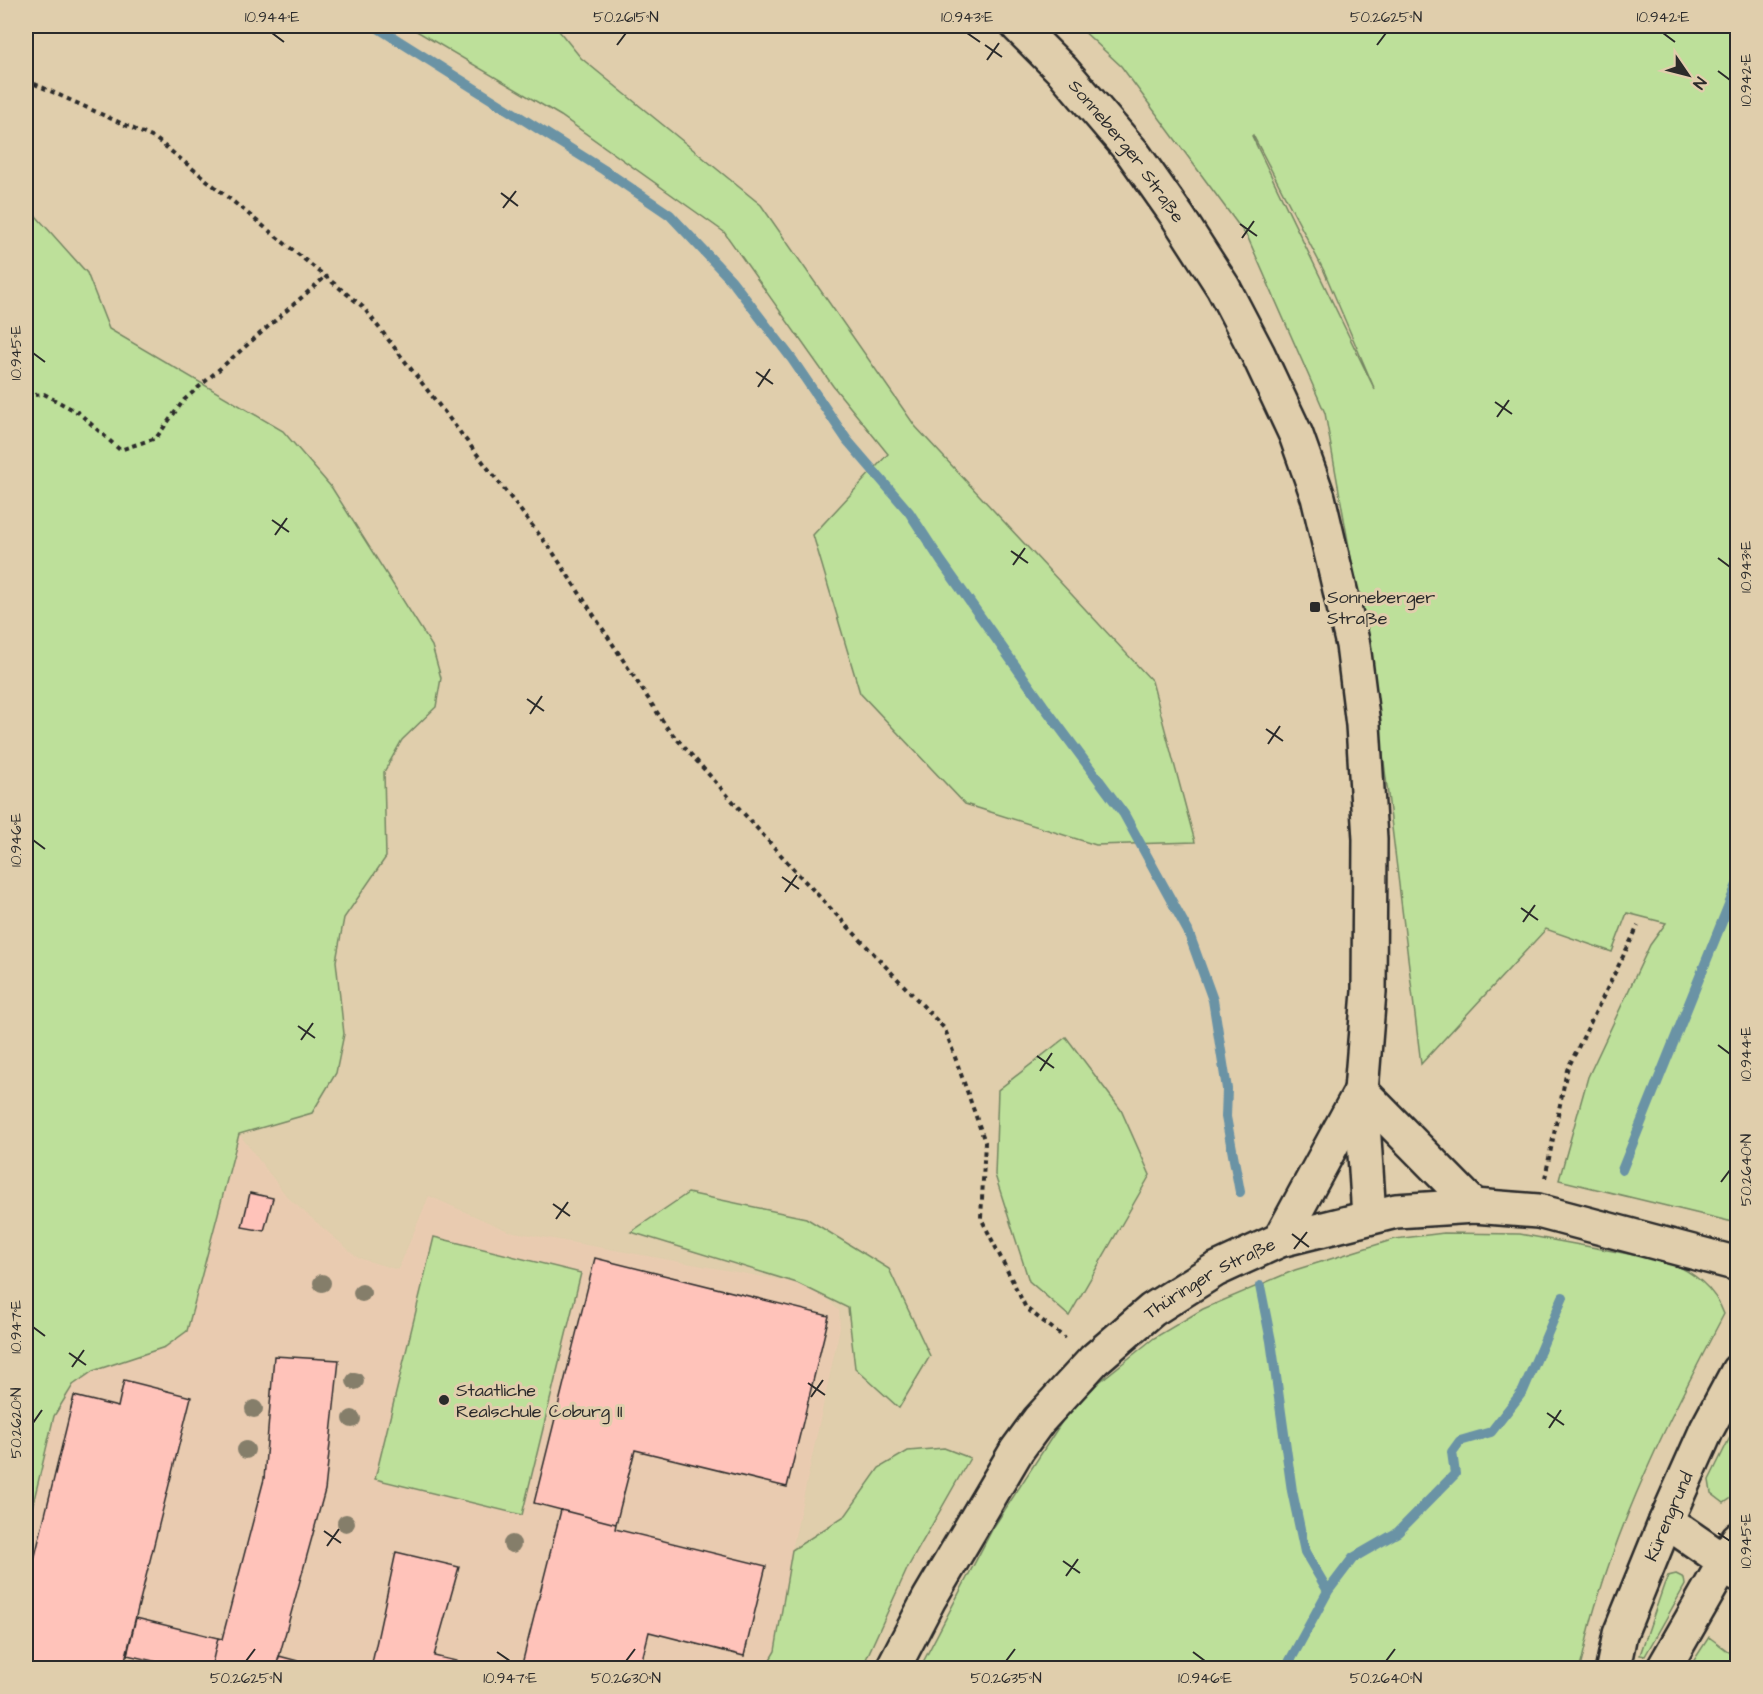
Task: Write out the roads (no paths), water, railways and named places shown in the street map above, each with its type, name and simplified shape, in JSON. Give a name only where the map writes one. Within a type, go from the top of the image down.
[{"type":"street","name":"Sonneberger Straße","points":[[1018,26],[1064,72],[1133,153],[1178,217],[1222,287],[1258,354],[1296,435],[1318,498],[1353,645],[1363,725],[1370,851],[1369,992],[1361,1091],[1382,1214]]},
{"type":"street","name":"Sonneberger Straße","points":[[1280,1240],[1361,1091]]},
{"type":"street","points":[[1361,1091],[1474,1206]]},
{"type":"street","name":"Thüringer Straße","points":[[893,1668],[929,1599],[1017,1450],[1039,1420],[1094,1360],[1152,1310],[1215,1270],[1280,1240],[1382,1214],[1474,1206],[1538,1211],[1737,1264]]},
{"type":"street","name":"Kürengrund","points":[[1613,1668],[1620,1635],[1666,1521],[1707,1429],[1737,1371]]},
{"type":"street","points":[[1664,1668],[1733,1558],[1666,1521]]},
{"type":"waterway","points":[[375,26],[604,170],[670,215],[732,281],[792,359],[847,440],[909,512],[1043,705],[1124,814],[1188,931],[1213,1000],[1227,1089],[1226,1117],[1240,1192]]},
{"type":"waterway","points":[[1622,1170],[1738,882]]},
{"type":"waterway","points":[[1260,1286],[1271,1341],[1292,1491],[1305,1552],[1328,1591]]},
{"type":"waterway","points":[[1286,1668],[1328,1591],[1353,1558],[1398,1532],[1455,1474],[1452,1452],[1460,1441],[1491,1432],[1523,1391],[1563,1297]]},
{"type":"place","name":"Sonneberger Straße","points":[[1315,607]]},
{"type":"place","name":"Staatliche Realschule Coburg II","points":[[444,1400]]}]
